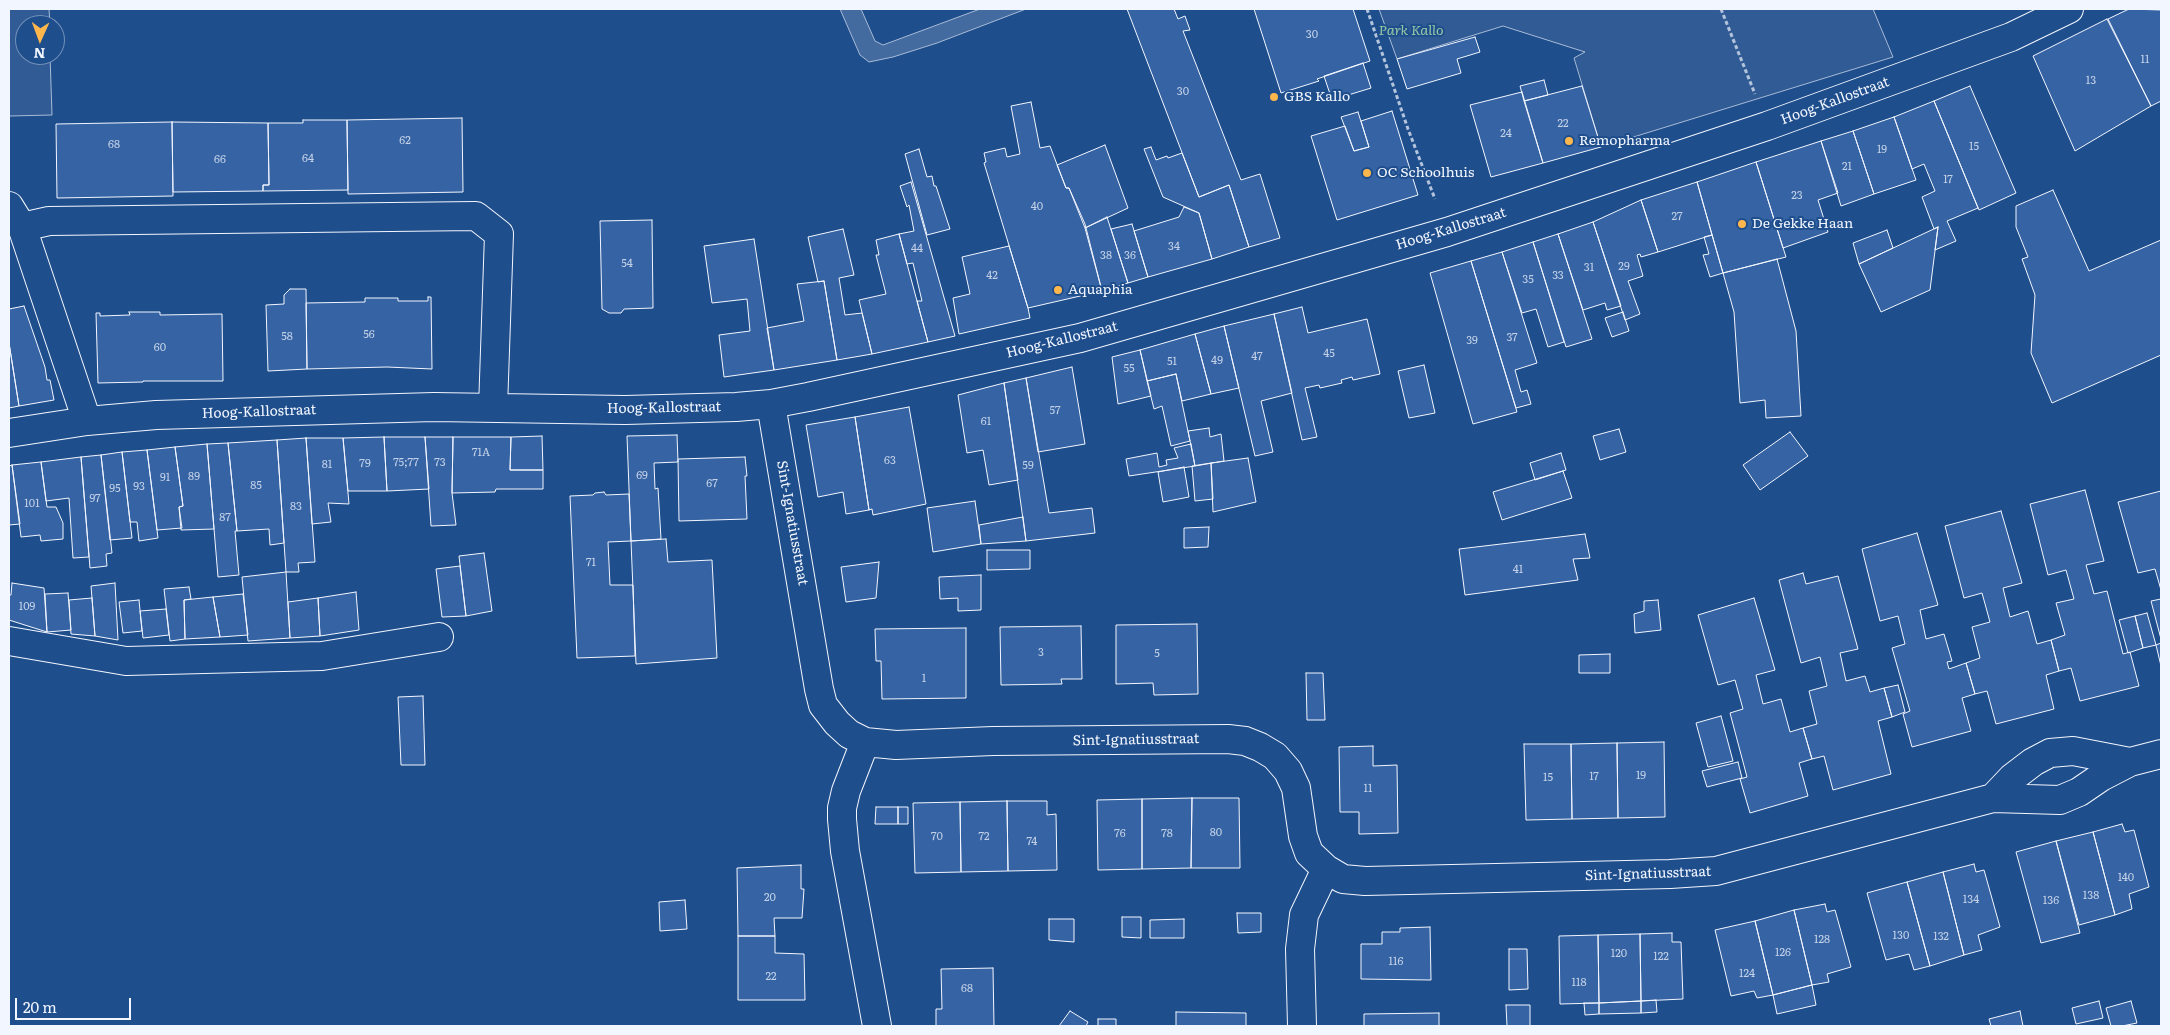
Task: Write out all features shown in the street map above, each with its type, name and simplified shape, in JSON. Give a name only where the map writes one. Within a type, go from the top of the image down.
[{"type":"street","name":"Hoog-Kallostraat","points":[[9,433],[87,421],[156,415],[434,407],[625,410],[736,407],[771,404],[1080,338],[1447,232],[1767,126],[2012,37],[2069,9]]},
{"type":"street","points":[[87,421],[15,217],[49,221],[476,216],[499,234],[493,408]]},
{"type":"street","name":"Sint-Ignatiusstraat","points":[[771,404],[823,705],[836,723],[849,734],[865,742],[896,745],[993,741],[1228,739],[1245,741],[1275,756],[1288,771],[1296,788],[1303,836],[1309,853],[1326,869],[1344,879],[1365,881],[1716,872],[1993,798],[2060,800],[2079,792],[2101,777],[2130,762],[2161,754]]},
{"type":"street","points":[[9,641],[126,661],[322,656],[439,637]]},
{"type":"street","points":[[865,742],[846,791],[842,819],[845,851],[878,1026]]},
{"type":"street","name":"Sint-Ignatiusstraat","points":[[1993,798],[2012,778],[2033,762],[2050,753],[2073,751],[2130,762]]},
{"type":"street","points":[[1302,1026],[1300,949],[1304,915],[1326,869]]},
{"type":"path","points":[[1368,9],[1408,129],[1447,232]]},
{"type":"path","points":[[1722,9],[1767,126]]},
{"type":"shaded area","points":[[9,9],[49,9],[49,15],[15,15],[15,65],[50,65],[52,115],[9,116]]},
{"type":"shaded area","points":[[840,9],[861,9],[875,41],[883,45],[980,9],[1026,9],[937,43],[893,57],[869,62],[860,55]]},
{"type":"shaded area","points":[[1379,9],[1873,9],[1893,57],[1601,147],[1574,58],[1585,52],[1503,26],[1397,59]]},
{"type":"building","points":[[1127,9],[1174,9],[1178,19],[1185,16],[1190,30],[1183,31],[1241,180],[1260,174],[1280,238],[1249,247],[1229,185],[1199,197]]},
{"type":"building","points":[[1254,9],[1353,9],[1370,61],[1317,79],[1319,81],[1281,93]]},
{"type":"building","points":[[2129,9],[2161,10],[2161,101],[2151,106],[2108,19]]},
{"type":"building","points":[[2107,19],[2151,106],[2075,151],[2033,56]]},
{"type":"building","points":[[1475,37],[1480,52],[1457,59],[1461,73],[1407,89],[1397,59]]},
{"type":"building","points":[[1363,63],[1371,88],[1332,100],[1324,76]]},
{"type":"building","points":[[1544,80],[1548,95],[1524,101],[1520,86]]},
{"type":"building","points":[[1582,86],[1601,147],[1543,163],[1524,101]]},
{"type":"building","points":[[1970,86],[2016,193],[1979,210],[1934,101]]},
{"type":"building","points":[[1522,92],[1543,163],[1491,177],[1470,105]]},
{"type":"building","points":[[1934,101],[1978,208],[1947,221],[1956,241],[1935,250],[1938,227],[1934,229],[1922,197],[1935,191],[1924,164],[1912,169],[1894,117]]},
{"type":"building","points":[[1031,102],[1040,148],[1050,146],[1066,188],[1069,188],[1085,224],[1102,291],[1028,308],[984,163],[986,162],[984,153],[1005,148],[1007,157],[1020,154],[1011,106]]},
{"type":"building","name":"OC Schoolhuis","points":[[1392,111],[1418,195],[1337,220],[1311,136],[1345,126],[1354,151],[1369,147],[1361,121]]},
{"type":"building","points":[[1358,112],[1369,147],[1354,151],[1341,117]]},
{"type":"building","points":[[1894,117],[1916,180],[1874,194],[1853,131]]},
{"type":"building","points":[[462,118],[463,192],[348,194],[347,120]]},
{"type":"building","points":[[303,120],[347,120],[348,190],[263,191],[263,185],[269,185],[268,123],[303,123]]},
{"type":"building","points":[[172,122],[268,123],[269,185],[263,185],[263,191],[173,192]]},
{"type":"building","points":[[172,122],[173,196],[57,198],[56,124]]},
{"type":"building","points":[[1853,131],[1874,194],[1841,206],[1821,141]]},
{"type":"building","points":[[1821,141],[1838,193],[1818,200],[1828,232],[1783,248],[1756,162]]},
{"type":"building","points":[[1105,145],[1128,208],[1085,228],[1069,188],[1066,188],[1057,165]]},
{"type":"building","points":[[1151,147],[1156,160],[1182,153],[1199,197],[1229,185],[1249,247],[1212,259],[1199,213],[1163,197],[1144,149]]},
{"type":"building","points":[[919,149],[927,177],[932,176],[950,229],[927,235],[905,154]]},
{"type":"building","name":"De Gekke Haan","points":[[1756,162],[1786,257],[1723,273],[1697,182]]},
{"type":"building","points":[[911,182],[955,336],[928,342],[917,301],[922,301],[913,263],[907,264],[899,234],[914,231],[909,205],[907,207],[900,186]]},
{"type":"building","points":[[1697,182],[1712,235],[1658,252],[1641,200]]},
{"type":"building","points":[[2053,190],[2089,271],[2161,240],[2161,355],[2052,403],[2031,353],[2035,295],[2022,259],[2028,257],[2016,227],[2016,206]]},
{"type":"building","points":[[1641,200],[1658,252],[1641,257],[1640,254],[1637,255],[1643,276],[1628,281],[1640,314],[1625,320],[1593,222]]},
{"type":"building","points":[[1184,207],[1199,213],[1212,259],[1148,277],[1134,231],[1179,217]]},
{"type":"building","points":[[1107,217],[1128,283],[1102,291],[1085,228]]},
{"type":"building","points":[[652,220],[653,308],[624,309],[621,313],[609,313],[602,309],[600,221]]},
{"type":"building","points":[[1593,222],[1621,306],[1607,310],[1605,303],[1583,310],[1558,234]]},
{"type":"building","points":[[1132,224],[1148,277],[1128,283],[1111,229]]},
{"type":"building","points":[[1938,227],[1930,290],[1881,312],[1859,264]]},
{"type":"building","points":[[843,229],[854,275],[839,278],[845,315],[862,313],[872,354],[837,360],[824,281],[818,282],[808,237]]},
{"type":"building","points":[[1887,230],[1893,248],[1859,264],[1853,243]]},
{"type":"building","points":[[899,234],[928,342],[872,354],[859,300],[886,294],[876,255],[879,255],[876,240]]},
{"type":"building","points":[[1558,234],[1592,339],[1566,347],[1533,242]]},
{"type":"building","points":[[1712,235],[1723,273],[1710,277],[1703,255],[1709,254],[1704,237]]},
{"type":"building","points":[[754,239],[774,370],[724,377],[719,335],[750,331],[747,299],[712,303],[704,246]]},
{"type":"building","points":[[1533,242],[1564,342],[1548,347],[1536,309],[1522,313],[1502,252]]},
{"type":"building","points":[[1009,246],[1030,318],[959,334],[953,298],[970,294],[962,257]]},
{"type":"building","points":[[1502,252],[1537,363],[1515,370],[1521,392],[1527,390],[1531,404],[1516,408],[1471,261]]},
{"type":"building","points":[[1777,259],[1796,331],[1801,416],[1766,418],[1765,400],[1740,403],[1734,312],[1723,273]]},
{"type":"building","points":[[1471,261],[1517,412],[1473,424],[1430,273]]},
{"type":"building","points":[[824,281],[837,360],[774,370],[767,328],[804,321],[797,284]]},
{"type":"building","points":[[290,289],[306,289],[307,369],[268,371],[266,305],[284,304],[284,295]]},
{"type":"building","points":[[428,297],[431,297],[432,369],[387,367],[307,369],[306,303],[365,302],[365,298],[398,298],[398,301],[428,301]]},
{"type":"building","points":[[24,306],[45,367],[47,380],[50,380],[54,400],[19,406],[9,343],[9,309]]},
{"type":"building","points":[[1302,307],[1308,333],[1367,319],[1380,374],[1353,380],[1352,377],[1341,380],[1342,383],[1320,388],[1319,385],[1305,388],[1317,437],[1302,440],[1274,314]]},
{"type":"building","points":[[129,312],[160,312],[160,315],[222,314],[223,381],[98,383],[96,313],[100,313],[100,316],[130,315]]},
{"type":"building","points":[[1623,312],[1629,331],[1612,337],[1605,318]]},
{"type":"building","points":[[1274,314],[1292,393],[1261,401],[1273,452],[1255,456],[1224,326]]},
{"type":"building","points":[[1224,326],[1239,388],[1211,394],[1195,334]]},
{"type":"building","points":[[1195,334],[1211,394],[1182,401],[1176,374],[1147,381],[1140,350]]},
{"type":"building","points":[[9,343],[19,406],[9,408]]},
{"type":"building","points":[[1140,350],[1151,396],[1118,404],[1112,357]]},
{"type":"building","points":[[1424,365],[1435,413],[1409,418],[1398,371]]},
{"type":"building","points":[[1072,367],[1085,444],[1038,452],[1026,378]]},
{"type":"building","points":[[1176,374],[1190,441],[1171,446],[1162,406],[1154,409],[1147,381]]},
{"type":"building","points":[[1026,378],[1049,513],[1092,508],[1095,533],[1026,541],[1004,383]]},
{"type":"building","points":[[1004,383],[1018,480],[989,485],[983,450],[967,453],[958,395]]},
{"type":"building","points":[[909,407],[926,504],[873,515],[872,509],[869,510],[855,417]]},
{"type":"building","points":[[855,417],[869,510],[846,514],[843,492],[818,497],[806,425]]},
{"type":"building","points":[[1209,428],[1210,437],[1221,434],[1224,461],[1195,466],[1188,431]]},
{"type":"building","points":[[1619,429],[1626,452],[1600,460],[1593,436]]},
{"type":"building","points":[[1790,432],[1808,456],[1760,490],[1743,465]]},
{"type":"building","points":[[677,435],[678,462],[654,463],[655,489],[658,488],[661,539],[631,541],[627,436]]},
{"type":"building","points":[[542,436],[543,470],[510,470],[511,437]]},
{"type":"building","points":[[384,437],[387,491],[348,491],[343,438]]},
{"type":"building","points":[[384,437],[425,437],[429,489],[387,491]]},
{"type":"building","points":[[425,437],[453,437],[452,493],[456,525],[431,526]]},
{"type":"building","points":[[453,437],[511,437],[510,470],[543,470],[543,489],[496,489],[495,492],[452,493]]},
{"type":"building","points":[[306,438],[343,438],[349,504],[328,503],[331,522],[312,524]]},
{"type":"building","points":[[306,438],[315,562],[298,563],[299,572],[286,572],[277,440]]},
{"type":"building","points":[[277,440],[284,543],[270,545],[269,529],[237,531],[228,443]]},
{"type":"building","points":[[228,443],[237,531],[235,531],[239,575],[218,577],[207,444]]},
{"type":"building","points":[[207,444],[214,529],[181,530],[179,507],[183,506],[175,447]]},
{"type":"building","points":[[1191,444],[1195,466],[1129,476],[1126,459],[1157,453],[1159,467],[1167,465],[1166,460],[1178,458],[1174,448]]},
{"type":"building","points":[[175,447],[183,506],[179,507],[182,528],[157,530],[147,450]]},
{"type":"building","points":[[147,450],[158,538],[139,541],[137,522],[130,522],[122,452]]},
{"type":"building","points":[[122,452],[132,538],[110,540],[101,455]]},
{"type":"building","points":[[1561,453],[1566,470],[1535,480],[1530,463]]},
{"type":"building","points":[[101,455],[112,553],[106,554],[107,566],[90,568],[81,457]]},
{"type":"building","points":[[81,457],[89,557],[73,558],[69,498],[46,501],[41,462]]},
{"type":"building","points":[[745,457],[747,519],[679,521],[678,459]]},
{"type":"building","points":[[1248,458],[1256,502],[1213,512],[1211,463]]},
{"type":"building","points":[[41,462],[47,507],[56,507],[63,523],[63,539],[41,541],[40,535],[21,537],[12,465]]},
{"type":"building","points":[[1211,463],[1213,499],[1195,501],[1192,466]]},
{"type":"building","points":[[12,465],[20,524],[9,525],[9,466]]},
{"type":"building","points":[[1184,467],[1189,497],[1163,502],[1158,472]]},
{"type":"building","points":[[1563,471],[1572,498],[1502,520],[1493,492]]},
{"type":"building","points":[[2085,490],[2104,561],[2086,565],[2094,594],[2107,591],[2123,654],[2130,652],[2139,686],[2080,701],[2071,668],[2059,671],[2051,640],[2065,635],[2056,603],[2074,599],[2066,570],[2048,575],[2030,504]]},
{"type":"building","points":[[2161,491],[2161,590],[2155,569],[2138,573],[2118,502]]},
{"type":"building","points":[[604,492],[606,495],[629,494],[631,541],[608,542],[610,585],[633,585],[635,656],[577,658],[570,496],[593,495]]},
{"type":"building","points":[[975,501],[981,544],[933,552],[927,508]]},
{"type":"building","points":[[2001,511],[2022,583],[2003,588],[2010,617],[2028,611],[2037,644],[2051,640],[2059,671],[2046,675],[2054,709],[1996,724],[1987,691],[1975,694],[1966,663],[1980,658],[1972,627],[1990,622],[1982,593],[1964,598],[1945,526]]},
{"type":"building","points":[[1023,517],[1026,541],[981,544],[979,525]]},
{"type":"building","points":[[1209,527],[1208,547],[1184,548],[1184,528]]},
{"type":"building","points":[[1917,533],[1938,605],[1920,610],[1926,639],[1944,634],[1952,661],[1947,662],[1949,669],[1966,663],[1975,694],[1962,698],[1971,731],[1912,747],[1903,714],[1910,711],[1892,648],[1905,644],[1898,616],[1880,621],[1862,549]]},
{"type":"building","points":[[1585,534],[1590,558],[1573,559],[1578,580],[1465,595],[1459,549]]},
{"type":"building","points":[[666,539],[668,562],[712,560],[717,658],[636,664],[631,541]]},
{"type":"building","points":[[987,550],[1030,550],[1030,569],[987,570]]},
{"type":"building","points":[[484,553],[492,611],[466,616],[459,556]]},
{"type":"building","points":[[879,562],[876,598],[846,602],[841,567]]},
{"type":"building","points":[[460,566],[466,616],[442,617],[436,569]]},
{"type":"building","points":[[286,572],[290,638],[248,641],[242,577]]},
{"type":"building","points":[[1803,573],[1806,584],[1838,576],[1858,649],[1840,653],[1846,681],[1865,676],[1870,692],[1884,688],[1892,717],[1878,721],[1891,774],[1833,790],[1824,756],[1812,759],[1803,728],[1817,724],[1809,691],[1827,686],[1820,657],[1801,663],[1779,580]]},
{"type":"building","points":[[981,575],[981,610],[958,611],[958,598],[940,599],[939,577]]},
{"type":"building","points":[[12,583],[44,588],[47,632],[9,620],[9,595],[11,595]]},
{"type":"building","points":[[115,583],[118,640],[95,636],[91,586]]},
{"type":"building","points":[[189,587],[191,599],[184,600],[185,639],[170,641],[164,589]]},
{"type":"building","points":[[356,592],[359,630],[320,636],[318,598]]},
{"type":"building","points":[[68,593],[71,630],[47,632],[45,594]]},
{"type":"building","points":[[243,594],[248,635],[220,637],[213,597]]},
{"type":"building","points":[[213,597],[220,637],[185,639],[184,600]]},
{"type":"building","points":[[92,598],[95,636],[71,634],[69,600]]},
{"type":"building","points":[[318,598],[320,636],[290,638],[288,602]]},
{"type":"building","points":[[1754,598],[1775,670],[1756,675],[1763,704],[1781,699],[1790,732],[1803,728],[1812,759],[1799,763],[1808,796],[1750,813],[1740,779],[1747,777],[1730,713],[1743,709],[1735,680],[1718,685],[1698,615]]},
{"type":"building","points":[[2161,599],[2161,639],[2151,601]]},
{"type":"building","points":[[139,600],[142,631],[123,633],[119,602]]},
{"type":"building","points":[[1658,600],[1661,630],[1635,633],[1634,614],[1644,611],[1644,601]]},
{"type":"building","points":[[166,609],[169,635],[143,638],[140,611]]},
{"type":"building","points":[[2147,613],[2156,645],[2143,648],[2135,616]]},
{"type":"building","points":[[2135,616],[2143,648],[2128,653],[2119,620]]},
{"type":"building","points":[[1197,624],[1198,694],[1154,695],[1153,683],[1116,684],[1116,625]]},
{"type":"building","points":[[1081,626],[1082,679],[1061,679],[1062,684],[1001,685],[1000,627]]},
{"type":"building","points":[[966,628],[966,698],[882,699],[881,661],[876,661],[875,629]]},
{"type":"building","points":[[2161,643],[2161,666],[2156,645]]},
{"type":"building","points":[[1610,654],[1610,673],[1579,673],[1579,655]]},
{"type":"building","points":[[1306,673],[1323,673],[1325,720],[1307,720]]},
{"type":"building","points":[[1898,685],[1905,712],[1892,717],[1884,688]]},
{"type":"building","points":[[423,696],[425,765],[401,765],[398,697]]},
{"type":"building","points":[[1721,716],[1733,761],[1708,767],[1696,723]]},
{"type":"building","points":[[1664,742],[1665,817],[1618,818],[1617,743]]},
{"type":"building","points":[[1617,743],[1618,818],[1572,819],[1571,744]]},
{"type":"building","points":[[1524,744],[1571,744],[1572,819],[1526,820]]},
{"type":"building","points":[[1373,746],[1373,766],[1397,765],[1398,833],[1359,834],[1359,812],[1340,812],[1339,747]]},
{"type":"building","points":[[1738,762],[1742,778],[1707,787],[1702,771]]},
{"type":"building","points":[[1192,798],[1191,868],[1142,869],[1142,799]]},
{"type":"building","points":[[1192,798],[1239,798],[1240,868],[1191,868]]},
{"type":"building","points":[[1142,799],[1142,869],[1098,870],[1097,800]]},
{"type":"building","points":[[1007,801],[1047,801],[1047,815],[1056,814],[1057,870],[1008,871]]},
{"type":"building","points":[[1007,801],[1008,871],[961,872],[960,802]]},
{"type":"building","points":[[960,802],[961,872],[915,873],[913,803]]},
{"type":"building","points":[[876,807],[898,807],[898,824],[875,824]]},
{"type":"building","points":[[898,807],[908,807],[908,824],[898,824]]},
{"type":"building","points":[[2122,824],[2125,832],[2134,830],[2149,887],[2129,894],[2132,909],[2115,915],[2093,832]]},
{"type":"building","points":[[2093,832],[2115,915],[2079,925],[2056,841]]},
{"type":"building","points":[[2056,841],[2080,933],[2041,943],[2016,852]]},
{"type":"building","points":[[1974,864],[1976,872],[1984,870],[2000,927],[1978,935],[1982,950],[1964,955],[1943,872]]},
{"type":"building","points":[[801,865],[801,889],[804,889],[802,918],[774,918],[775,936],[738,936],[737,868]]},
{"type":"building","points":[[1943,872],[1964,955],[1930,966],[1907,882]]},
{"type":"building","points":[[1907,882],[1930,966],[1914,970],[1909,954],[1886,960],[1867,893]]},
{"type":"building","points":[[685,900],[687,929],[660,931],[659,902]]},
{"type":"building","points":[[1825,904],[1827,912],[1835,910],[1851,967],[1827,974],[1829,982],[1812,985],[1794,910]]},
{"type":"building","points":[[1794,910],[1812,985],[1773,995],[1755,921]]},
{"type":"building","points":[[1237,913],[1261,913],[1261,932],[1238,933]]},
{"type":"building","points":[[1122,917],[1141,917],[1141,938],[1122,937]]},
{"type":"building","points":[[1049,919],[1074,919],[1074,942],[1049,940]]},
{"type":"building","points":[[1184,919],[1184,938],[1150,938],[1150,920]]},
{"type":"building","points":[[1755,921],[1773,995],[1757,998],[1754,991],[1731,996],[1715,930]]},
{"type":"building","points":[[1430,927],[1431,980],[1361,979],[1361,944],[1382,944],[1382,932],[1400,932],[1400,928]]},
{"type":"building","points":[[1672,933],[1672,942],[1681,942],[1683,999],[1641,1001],[1640,934]]},
{"type":"building","points":[[1640,934],[1641,1001],[1599,1003],[1598,935]]},
{"type":"building","points":[[1598,935],[1599,1003],[1560,1004],[1559,936]]},
{"type":"building","points":[[738,936],[775,936],[775,953],[804,954],[805,1000],[738,1000]]},
{"type":"building","points":[[1509,949],[1527,949],[1528,989],[1509,990]]},
{"type":"building","points":[[993,968],[994,1026],[936,1026],[936,1009],[942,1009],[941,969]]},
{"type":"building","points":[[1812,985],[1816,1005],[1777,1014],[1773,995]]},
{"type":"building","points":[[1656,1000],[1657,1012],[1641,1013],[1641,1001]]},
{"type":"building","points":[[1641,1001],[1641,1013],[1599,1014],[1599,1003]]},
{"type":"building","points":[[2099,1001],[2103,1018],[2076,1024],[2072,1008]]},
{"type":"building","points":[[2131,1001],[2137,1023],[2111,1026],[2106,1008]]},
{"type":"building","points":[[1584,1003],[1599,1003],[1599,1014],[1585,1015]]},
{"type":"building","points":[[1506,1005],[1530,1005],[1530,1026],[1507,1026]]},
{"type":"building","points":[[1070,1011],[1088,1022],[1086,1026],[1059,1026]]},
{"type":"building","points":[[2020,1011],[2023,1026],[1991,1026],[1989,1019]]},
{"type":"building","points":[[1176,1012],[1246,1013],[1246,1026],[1176,1026]]},
{"type":"building","points":[[1439,1013],[1439,1026],[1364,1026],[1364,1014]]},
{"type":"building","points":[[1098,1019],[1116,1019],[1116,1026],[1098,1026]]},
{"type":"place","name":"GBS Kallo","points":[[1274,97]]},
{"type":"place","name":"Remopharma","points":[[1569,141]]},
{"type":"place","name":"OC Schoolhuis","points":[[1367,173]]},
{"type":"place","name":"De Gekke Haan","points":[[1742,224]]},
{"type":"place","name":"Aquaphia","points":[[1058,290]]},
{"type":"park label","name":"Park Kallo","points":[[1411,31]]}]
